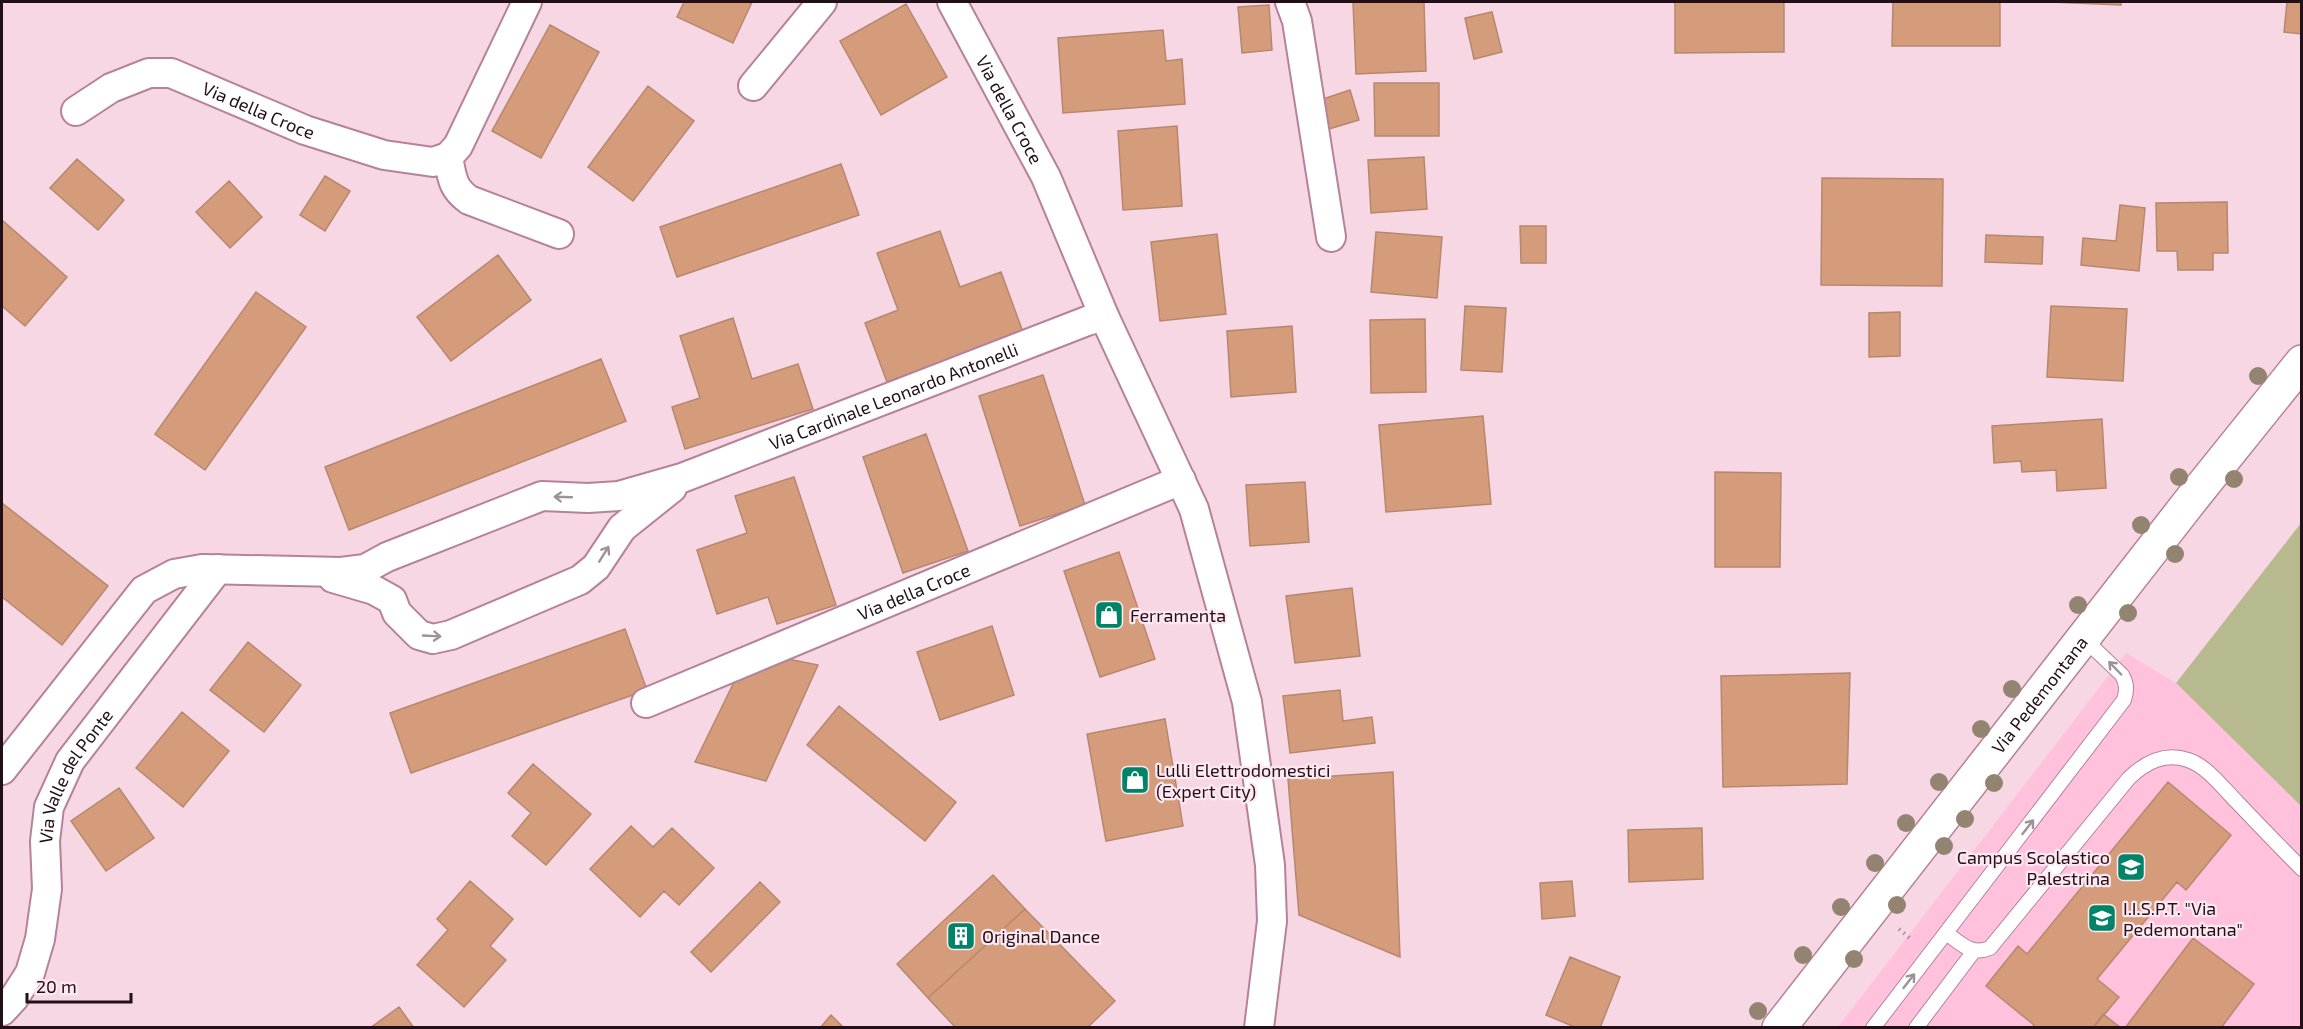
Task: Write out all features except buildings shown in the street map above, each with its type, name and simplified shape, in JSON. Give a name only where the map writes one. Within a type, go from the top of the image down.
[{"type":"street","points":[[526,2],[458,146],[448,157],[458,192],[559,234]]},
{"type":"street","points":[[753,86],[822,2]]},
{"type":"street","name":"Via della Croce","points":[[952,2],[1046,177],[1104,316],[1194,509],[1249,713],[1270,865],[1272,921],[1259,1028]]},
{"type":"street","points":[[1290,2],[1297,21],[1331,237]]},
{"type":"street","name":"Via della Croce","points":[[76,111],[111,88],[149,73],[171,73],[256,110],[343,143],[406,159],[433,162],[448,157]]},
{"type":"street","name":"Via Cardinale Leonardo Antonelli","points":[[2,770],[144,590],[174,574],[218,569],[311,572],[365,569],[387,557],[542,496],[588,498],[619,496],[682,478],[1104,316]]},
{"type":"street","name":"Via Pedemontana","points":[[1779,1028],[2301,362]]},
{"type":"street","name":"Via Cardinale Leonardo Antonelli","points":[[311,572],[374,590],[392,600],[397,613],[419,635],[433,639],[451,635],[580,580],[596,567],[622,528],[682,478]]},
{"type":"street","name":"Via della Croce","points":[[646,703],[1181,480]]},
{"type":"street","name":"Via Valle del Ponte","points":[[2,1011],[14,998],[30,973],[40,939],[47,890],[45,841],[49,807],[70,761],[218,569]]},
{"type":"lane","points":[[1873,1028],[2124,700],[2127,691],[2122,675],[2083,638]]},
{"type":"lane","points":[[1946,933],[1974,951],[1981,952],[1990,948],[2129,778],[2140,767],[2161,758],[2180,758],[2196,764],[2215,780],[2301,869]]},
{"type":"lane","points":[[1916,1028],[1974,951]]},
{"type":"shaded area","name":"Campus Scolastico Palestrina","points":[[2126,653],[2176,683],[2301,806],[2301,1027],[1837,1028]]},
{"type":"green space","points":[[2301,523],[2301,806],[2176,683]]},
{"type":"place","name":"Ferramenta","points":[[1109,615]]},
{"type":"place","name":"Lulli Elettrodomestici (Expert City)","points":[[1135,780]]},
{"type":"place","name":"Campus Scolastico Palestrina","points":[[2131,867]]},
{"type":"place","name":"I.I.S.P.T. \"Via Pedemontana\"","points":[[2102,918]]},
{"type":"place","name":"Original Dance","points":[[961,936]]}]
